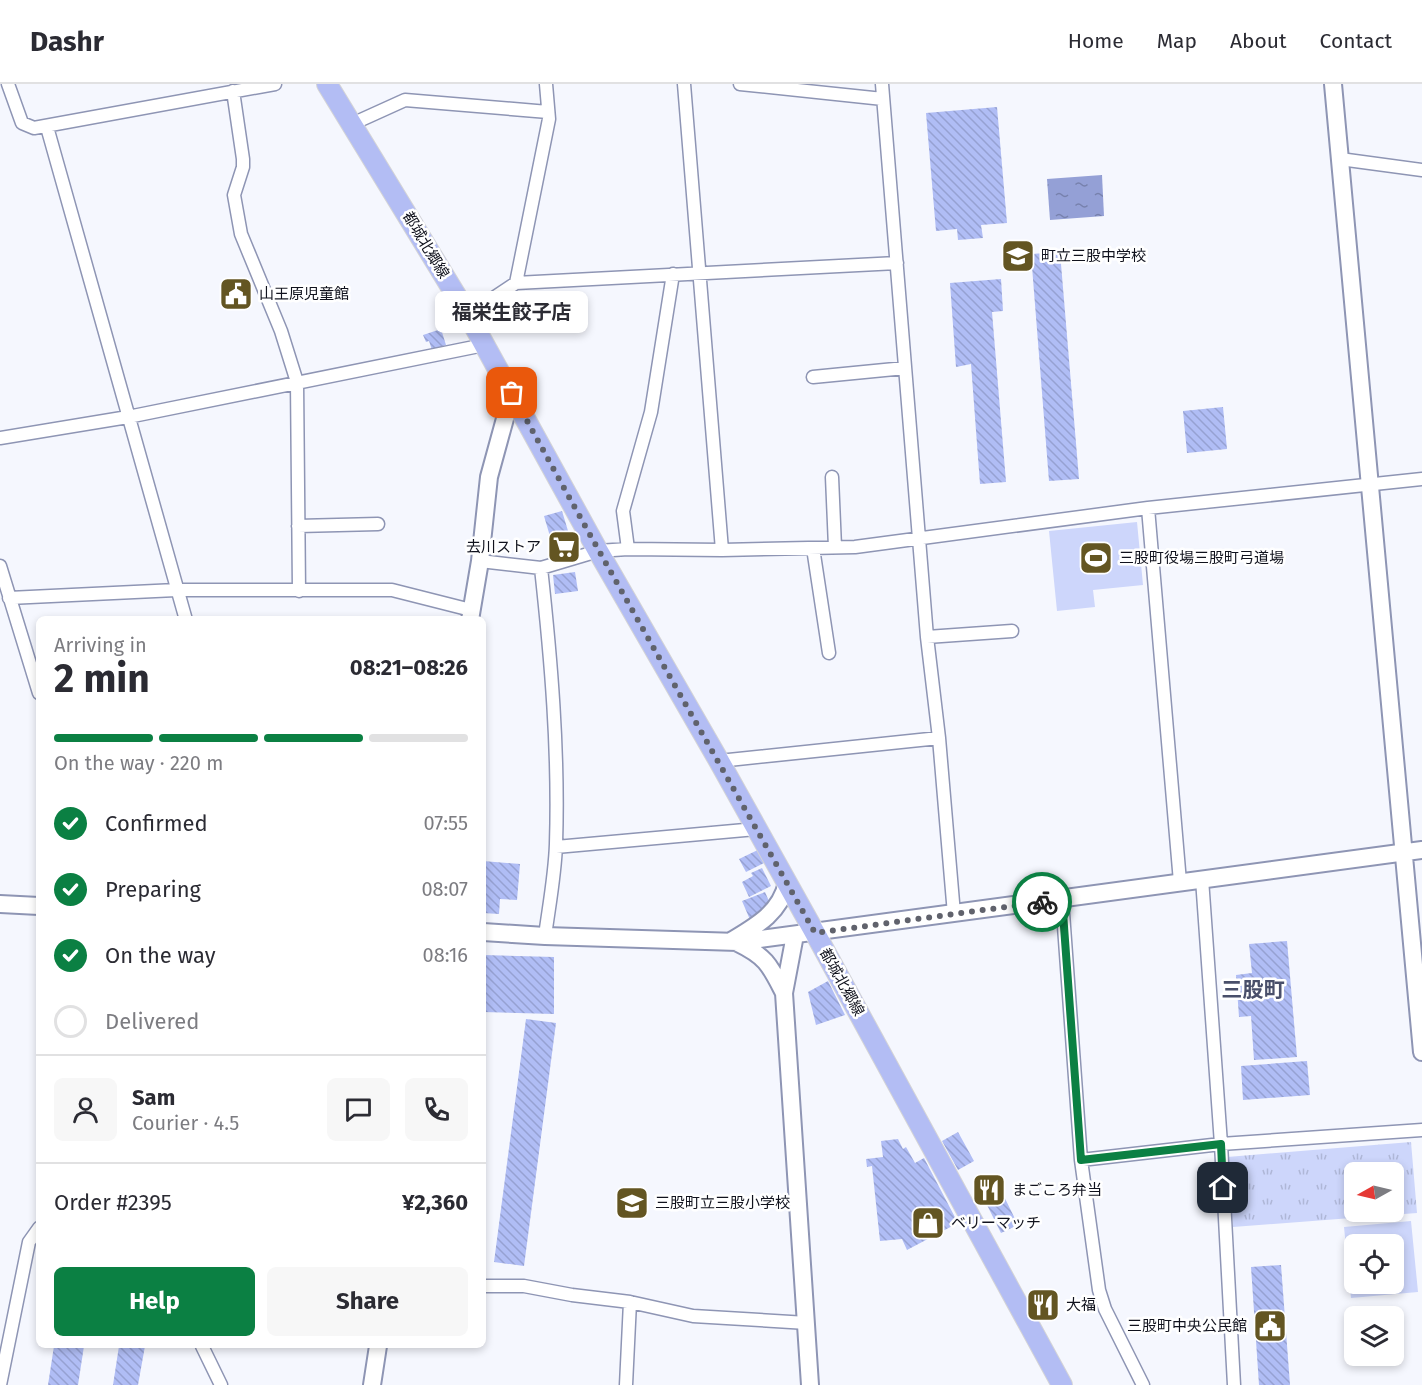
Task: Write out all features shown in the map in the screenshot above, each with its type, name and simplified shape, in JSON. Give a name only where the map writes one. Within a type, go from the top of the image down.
[{"type":"main road","name":"都城北郷線","points":[[327,84],[468,315],[598,551],[719,760],[1062,1385]]},
{"type":"street","points":[[8,84],[6,100],[22,123],[34,128],[275,84]]},
{"type":"street","points":[[516,282],[549,119],[546,84]]},
{"type":"street","points":[[684,84],[722,550]]},
{"type":"street","points":[[740,84],[884,99]]},
{"type":"street","points":[[882,84],[927,637],[939,738],[954,914]]},
{"type":"street","points":[[1333,84],[1422,1052]]},
{"type":"street","points":[[233,91],[243,159],[243,167],[234,195],[239,225],[281,331],[297,382],[299,591]]},
{"type":"street","points":[[352,124],[405,100],[548,112]]},
{"type":"street","points":[[46,127],[185,616]]},
{"type":"street","points":[[1340,159],[1422,170]]},
{"type":"street","points":[[468,315],[516,282],[897,263]]},
{"type":"street","points":[[628,549],[623,512],[651,412],[673,274]]},
{"type":"street","points":[[0,438],[128,417],[484,345]]},
{"type":"street","points":[[813,377],[905,368]]},
{"type":"street","points":[[9,598],[176,590],[392,590],[471,615],[480,561],[489,477],[512,393]]},
{"type":"street","points":[[832,477],[835,547]]},
{"type":"street","points":[[480,561],[541,568],[598,551],[855,547],[1148,507],[1422,479]]},
{"type":"street","points":[[1148,507],[1180,882]]},
{"type":"street","points":[[298,526],[378,524]]},
{"type":"street","points":[[813,548],[829,653]]},
{"type":"street","points":[[0,566],[36,684]]},
{"type":"street","points":[[541,568],[552,699],[556,846],[545,936]]},
{"type":"street","points":[[927,637],[1012,631]]},
{"type":"street","points":[[719,760],[939,738]]},
{"type":"street","points":[[556,846],[756,829]]},
{"type":"street","points":[[486,932],[733,943],[1422,850]]},
{"type":"street","points":[[1202,879],[1221,1144],[1234,1385]]},
{"type":"street","points":[[733,943],[771,914],[784,895],[787,883]]},
{"type":"street","points":[[1062,899],[1081,1160],[1099,1290],[1104,1309],[1143,1385]]},
{"type":"street","points":[[0,904],[36,906]]},
{"type":"street","points":[[795,935],[784,993],[810,1385]]},
{"type":"street","points":[[733,943],[757,952],[771,967],[784,993]]},
{"type":"street","points":[[1081,1160],[1221,1144],[1422,1130]]},
{"type":"street","points":[[0,1385],[29,1242],[36,1232]]},
{"type":"street","points":[[486,1286],[524,1286],[572,1296],[630,1302],[693,1316],[807,1323]]},
{"type":"street","points":[[626,1385],[630,1302]]},
{"type":"street","points":[[203,1348],[221,1385]]},
{"type":"street","points":[[372,1385],[378,1348]]},
{"type":"green space","name":"三股町役場三股町弓道場","points":[[1137,522],[1143,585],[1093,590],[1095,607],[1057,611],[1049,531]]},
{"type":"green space","points":[[1411,1142],[1417,1213],[1404,1214],[1404,1162],[1344,1162],[1344,1219],[1233,1227],[1227,1157]]},
{"type":"green space","points":[[1411,1221],[1418,1292],[1404,1293],[1404,1234],[1345,1234],[1344,1227]]},
{"type":"green space","points":[[1351,1294],[1396,1294],[1351,1298]]},
{"type":"water","points":[[1102,175],[1104,216],[1050,220],[1047,179]]},
{"type":"building","points":[[997,107],[1007,223],[981,225],[983,238],[958,240],[957,229],[936,231],[926,113]]},
{"type":"building","points":[[1060,252],[1079,479],[1049,481],[1031,254]]},
{"type":"building","points":[[1001,279],[1003,311],[992,312],[1006,482],[980,484],[971,364],[956,367],[950,283]]},
{"type":"building","points":[[441,329],[446,345],[432,350],[429,341],[426,342],[423,335]]},
{"type":"building","points":[[1223,407],[1227,449],[1187,453],[1183,411]]},
{"type":"building","points":[[562,511],[575,554],[557,560],[544,516]]},
{"type":"building","points":[[575,572],[578,591],[555,594],[553,575]]},
{"type":"building","points":[[762,848],[768,861],[746,872],[739,859]]},
{"type":"building","points":[[486,861],[520,864],[517,900],[500,899],[499,914],[486,913]]},
{"type":"building","points":[[762,868],[771,886],[749,897],[742,882],[753,876],[751,873]]},
{"type":"building","points":[[765,892],[772,908],[751,922],[742,901]]},
{"type":"building","points":[[1287,941],[1297,1057],[1254,1060],[1251,1016],[1239,1017],[1236,975],[1252,973],[1249,944]]},
{"type":"building","points":[[486,955],[554,957],[554,1014],[486,1012]]},
{"type":"building","points":[[828,981],[845,1015],[816,1025],[808,992]]},
{"type":"building","points":[[526,1019],[556,1023],[524,1266],[494,1262]]},
{"type":"building","points":[[1307,1061],[1310,1095],[1243,1100],[1241,1066]]},
{"type":"building","points":[[958,1132],[974,1161],[958,1170],[942,1141]]},
{"type":"building","points":[[898,1139],[903,1149],[906,1147],[915,1163],[924,1158],[958,1223],[907,1250],[902,1239],[880,1241],[872,1166],[867,1167],[866,1159],[883,1157],[881,1141]]},
{"type":"building","points":[[995,1178],[1018,1225],[1001,1233],[978,1187]]},
{"type":"building","name":"三股町中央公民館","points":[[1281,1265],[1290,1385],[1259,1385],[1251,1267]]},
{"type":"building","points":[[1049,1295],[1056,1309],[1039,1317],[1032,1303]]},
{"type":"building","points":[[54,1348],[84,1348],[78,1385],[48,1385]]},
{"type":"building","points":[[119,1348],[145,1348],[138,1385],[113,1385]]},
{"type":"way so far","points":[[512,393],[598,551],[719,760],[815,933],[1042,902]]},
{"type":"place","name":"町立三股中学校","points":[[1018,256]]},
{"type":"place","name":"山王原児童館","points":[[236,294]]},
{"type":"place","name":"福栄生餃子店","points":[[512,393]]},
{"type":"place","name":"去川ストア","points":[[564,547]]},
{"type":"place","name":"三股町役場三股町弓道場","points":[[1096,558]]},
{"type":"place","name":"まごころ弁当","points":[[989,1190]]},
{"type":"place","name":"三股町立三股小学校","points":[[632,1203]]},
{"type":"place","name":"ベリーマッチ","points":[[928,1223]]},
{"type":"place","name":"大福","points":[[1043,1305]]},
{"type":"place","name":"三股町中央公民館","points":[[1270,1326]]},
{"type":"district","name":"三股町","points":[[1253,990]]},
{"type":"route","points":[[1042,902],[1062,899],[1081,1160],[1221,1144],[1223,1188]]}]
